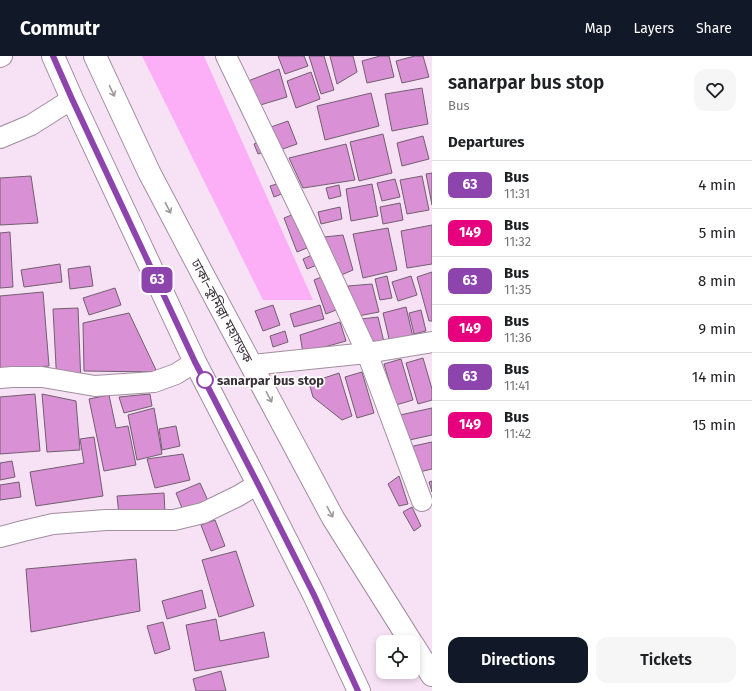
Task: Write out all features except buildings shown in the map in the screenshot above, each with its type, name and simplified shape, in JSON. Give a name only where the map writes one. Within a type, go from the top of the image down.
[{"type":"highway","points":[[53,56],[195,362],[314,595],[358,691]]},
{"type":"highway","name":"ঢাকা–কুমিল্লা মহাসড়ক","points":[[95,56],[149,172],[333,518],[407,635]]},
{"type":"highway","points":[[420,656],[432,675]]},
{"type":"street","points":[[226,56],[312,234],[367,353],[422,501]]},
{"type":"street","points":[[0,138],[31,125],[72,99]]},
{"type":"street","points":[[251,365],[367,353],[432,342]]},
{"type":"street","points":[[0,378],[42,376],[95,386],[154,382],[176,374],[195,362]]},
{"type":"street","points":[[0,538],[52,524],[106,520],[174,520],[203,513],[238,496],[258,484]]},
{"type":"shaded area","points":[[142,56],[204,56],[313,300],[263,300]]},
{"type":"bus line","name":"63","points":[[53,56],[195,362],[314,595],[358,691]]},
{"type":"place","name":"sanarpar bus stop","points":[[205,380]]}]
